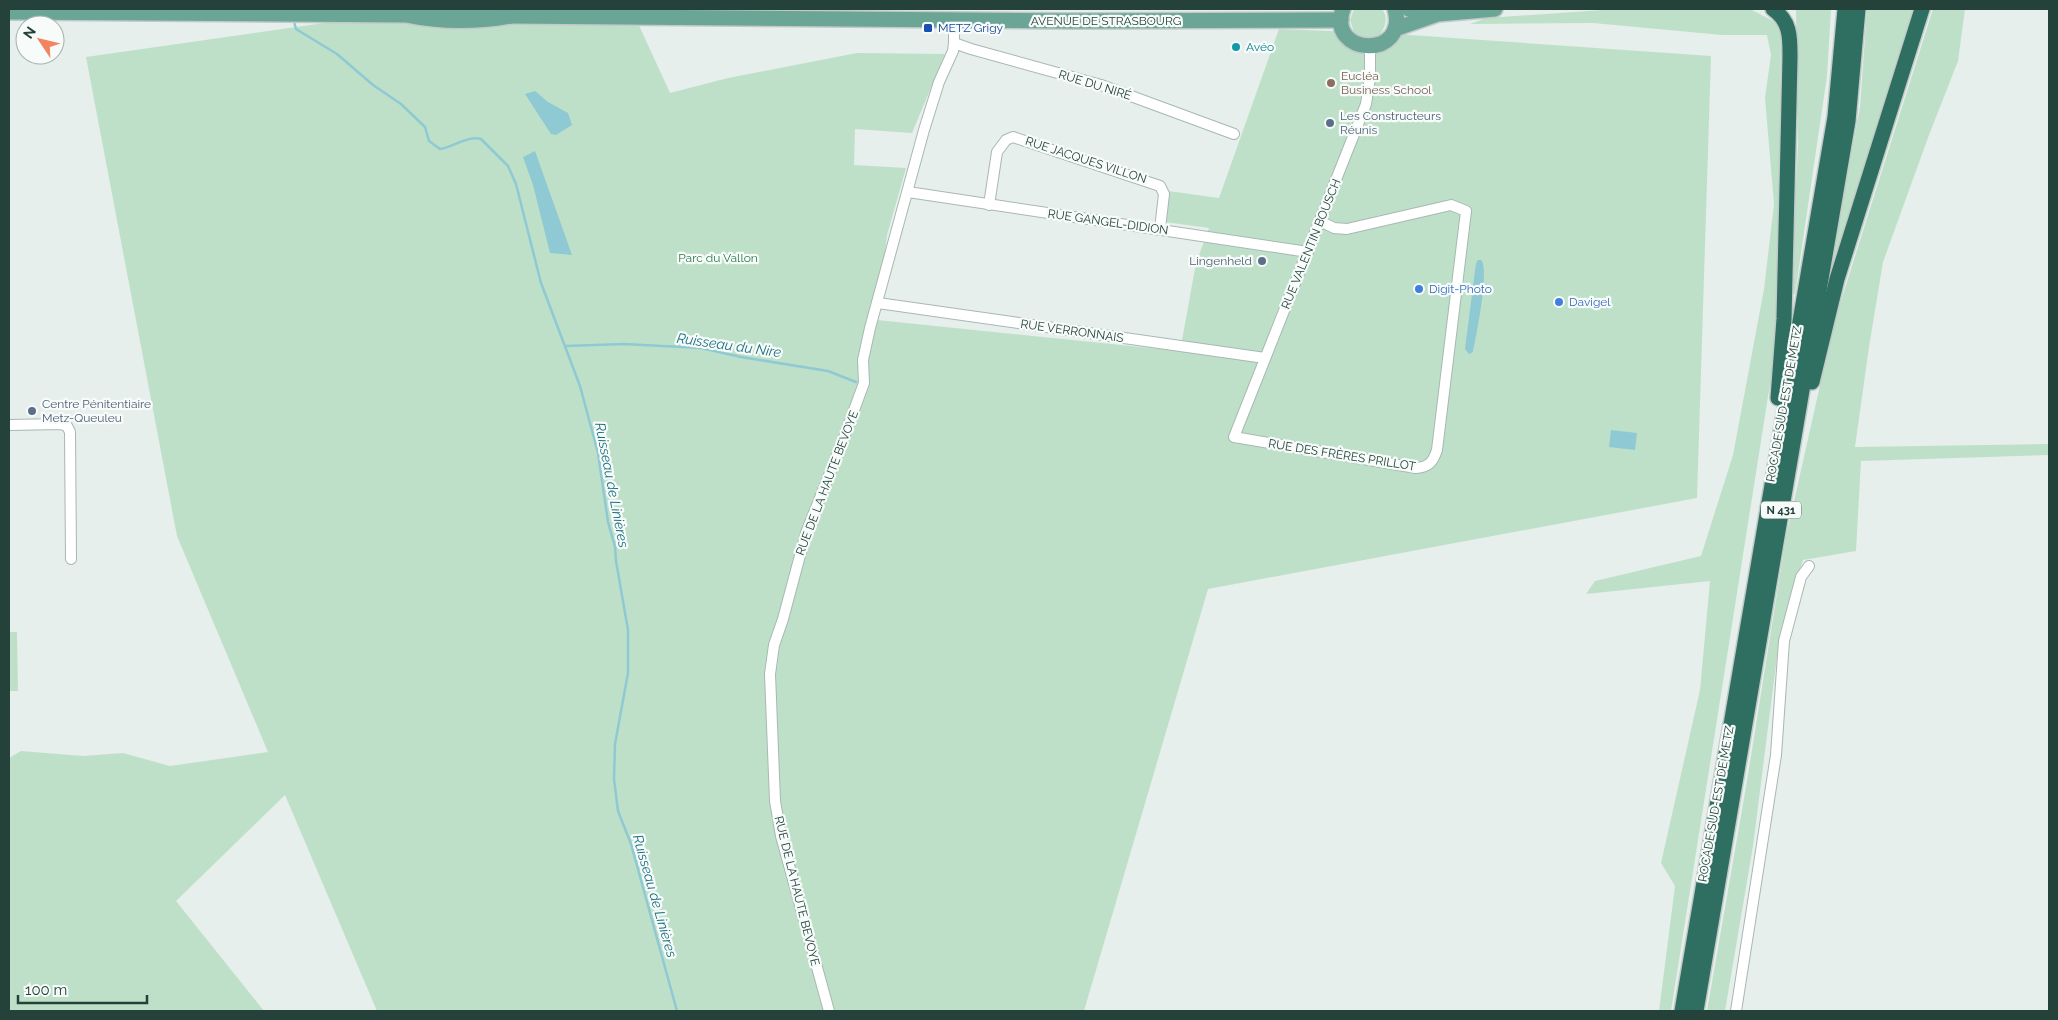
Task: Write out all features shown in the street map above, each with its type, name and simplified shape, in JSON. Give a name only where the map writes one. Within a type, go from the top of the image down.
[{"type":"highway","points":[[1773,9],[1784,18],[1790,32],[1784,319],[1774,509]]},
{"type":"highway","name":"ROCADE SUD-EST DE METZ","points":[[1696,1011],[1835,117],[1845,9]]},
{"type":"highway","name":"ROCADE SUD-EST DE METZ","points":[[1682,1011],[1774,509],[1848,121],[1858,9]]},
{"type":"highway","points":[[1774,509],[1837,279],[1922,9]]},
{"type":"main road","points":[[1342,15],[1344,32],[1352,42],[1370,47],[1385,42],[1395,29],[1395,9]]},
{"type":"main road","points":[[1409,9],[1438,14]]},
{"type":"main road","points":[[1395,29],[1438,14],[1495,9]]},
{"type":"main road","name":"AVENUE DE STRASBOURG","points":[[406,15],[423,10],[446,10],[494,11],[511,16]]},
{"type":"main road","name":"AVENUE DE STRASBOURG","points":[[9,12],[406,15],[424,19],[493,19],[511,16],[954,19],[1071,15],[1342,15]]},
{"type":"street","name":"RUE DE LA HAUTE BEVOYE","points":[[829,1011],[781,836],[775,801],[770,674],[774,644],[783,619],[806,533],[864,382],[863,360],[934,98],[954,43],[954,19]]},
{"type":"street","name":"RUE DU NIRÉ","points":[[954,43],[1101,85],[1234,134]]},
{"type":"street","name":"RUE VALENTIN BOUSCH","points":[[1234,437],[1366,104],[1370,78],[1370,47]]},
{"type":"street","name":"RUE JACQUES VILLON","points":[[989,205],[997,152],[1006,140],[1012,137],[1160,186],[1164,194],[1160,229]]},
{"type":"street","name":"RUE GANGEL-DIDION","points":[[908,192],[1308,252]]},
{"type":"street","name":"RUE DES FRÈRES PRILLOT","points":[[1234,437],[1416,468],[1426,467],[1434,461],[1466,210],[1451,205],[1347,229],[1334,228],[1320,221]]},
{"type":"street","name":"RUE VERRONNAIS","points":[[878,303],[1265,358]]},
{"type":"street","points":[[9,425],[61,424],[67,426],[70,432],[71,559]]},
{"type":"street","points":[[1736,1011],[1776,755],[1784,641],[1801,577],[1809,566]]},
{"type":"green space","name":"Parc du Vallon","points":[[1354,9],[1382,9],[1386,21],[1381,33],[1711,56],[1697,498],[1208,589],[1084,1011],[377,1011],[285,795],[176,901],[264,1011],[9,1011],[9,758],[21,751],[83,756],[123,753],[170,766],[268,752],[177,536],[86,57],[324,23],[637,21],[670,93],[728,78],[857,53],[945,54],[912,133],[855,129],[854,165],[906,168],[887,235],[877,320],[1180,351],[1196,263],[1209,228],[1165,222],[1168,191],[1219,198],[1279,29],[1354,32],[1350,20]]},
{"type":"green space","points":[[1617,9],[1750,9],[1781,25],[1779,244],[1773,365],[1671,1011],[1659,1011],[1675,886],[1661,863],[1700,690],[1710,581],[1586,594],[1595,581],[1701,556],[1733,455],[1764,289],[1774,204],[1765,98],[1771,55],[1767,35],[1722,35],[1593,23],[1470,24],[1486,18]]},
{"type":"green space","points":[[1796,9],[1831,9],[1827,76],[1795,294],[1791,293],[1798,145]]},
{"type":"green space","points":[[1867,9],[1913,9],[1849,214],[1832,276],[1829,275],[1860,107]]},
{"type":"green space","points":[[1933,9],[1965,9],[1958,61],[1883,262],[1855,447],[2049,444],[2049,455],[1861,461],[1856,551],[1803,560],[1780,633],[1753,846],[1725,1011],[1707,1011],[1747,781],[1786,537],[1834,323]]},
{"type":"green space","points":[[9,632],[17,632],[18,691],[9,691]]},
{"type":"water","points":[[535,91],[548,102],[568,113],[572,125],[556,135],[551,134],[525,94]]},
{"type":"water","points":[[535,151],[572,255],[550,253],[533,185],[523,157]]},
{"type":"water","points":[[1478,260],[1481,260],[1483,266],[1483,289],[1473,352],[1469,354],[1465,349],[1476,263]]},
{"type":"water","points":[[1611,430],[1637,433],[1635,450],[1609,447]]},
{"type":"waterway","name":"Ruisseau de Linières","points":[[293,18],[296,29],[337,54],[373,85],[401,104],[425,127],[429,141],[440,149],[466,140],[481,139],[508,166],[516,184],[541,283],[580,386],[598,453],[608,522],[615,547],[628,630],[628,673],[615,744],[614,779],[618,811],[631,844],[677,1011]]},
{"type":"waterway","name":"Ruisseau du Nire","points":[[566,346],[624,344],[701,348],[741,357],[828,371],[856,382]]},
{"type":"place","name":"METZ Grigy","points":[[928,28]]},
{"type":"place","name":"Avéo","points":[[1236,47]]},
{"type":"place","name":"Eucléa Business School","points":[[1331,83]]},
{"type":"place","name":"Les Constructeurs Réunis","points":[[1330,123]]},
{"type":"place","name":"Lingenheld","points":[[1262,261]]},
{"type":"place","name":"Digit-Photo","points":[[1419,289]]},
{"type":"place","name":"Davigel","points":[[1559,302]]},
{"type":"place","name":"Centre Pénitentiaire Metz-Queuleu","points":[[32,411]]}]
